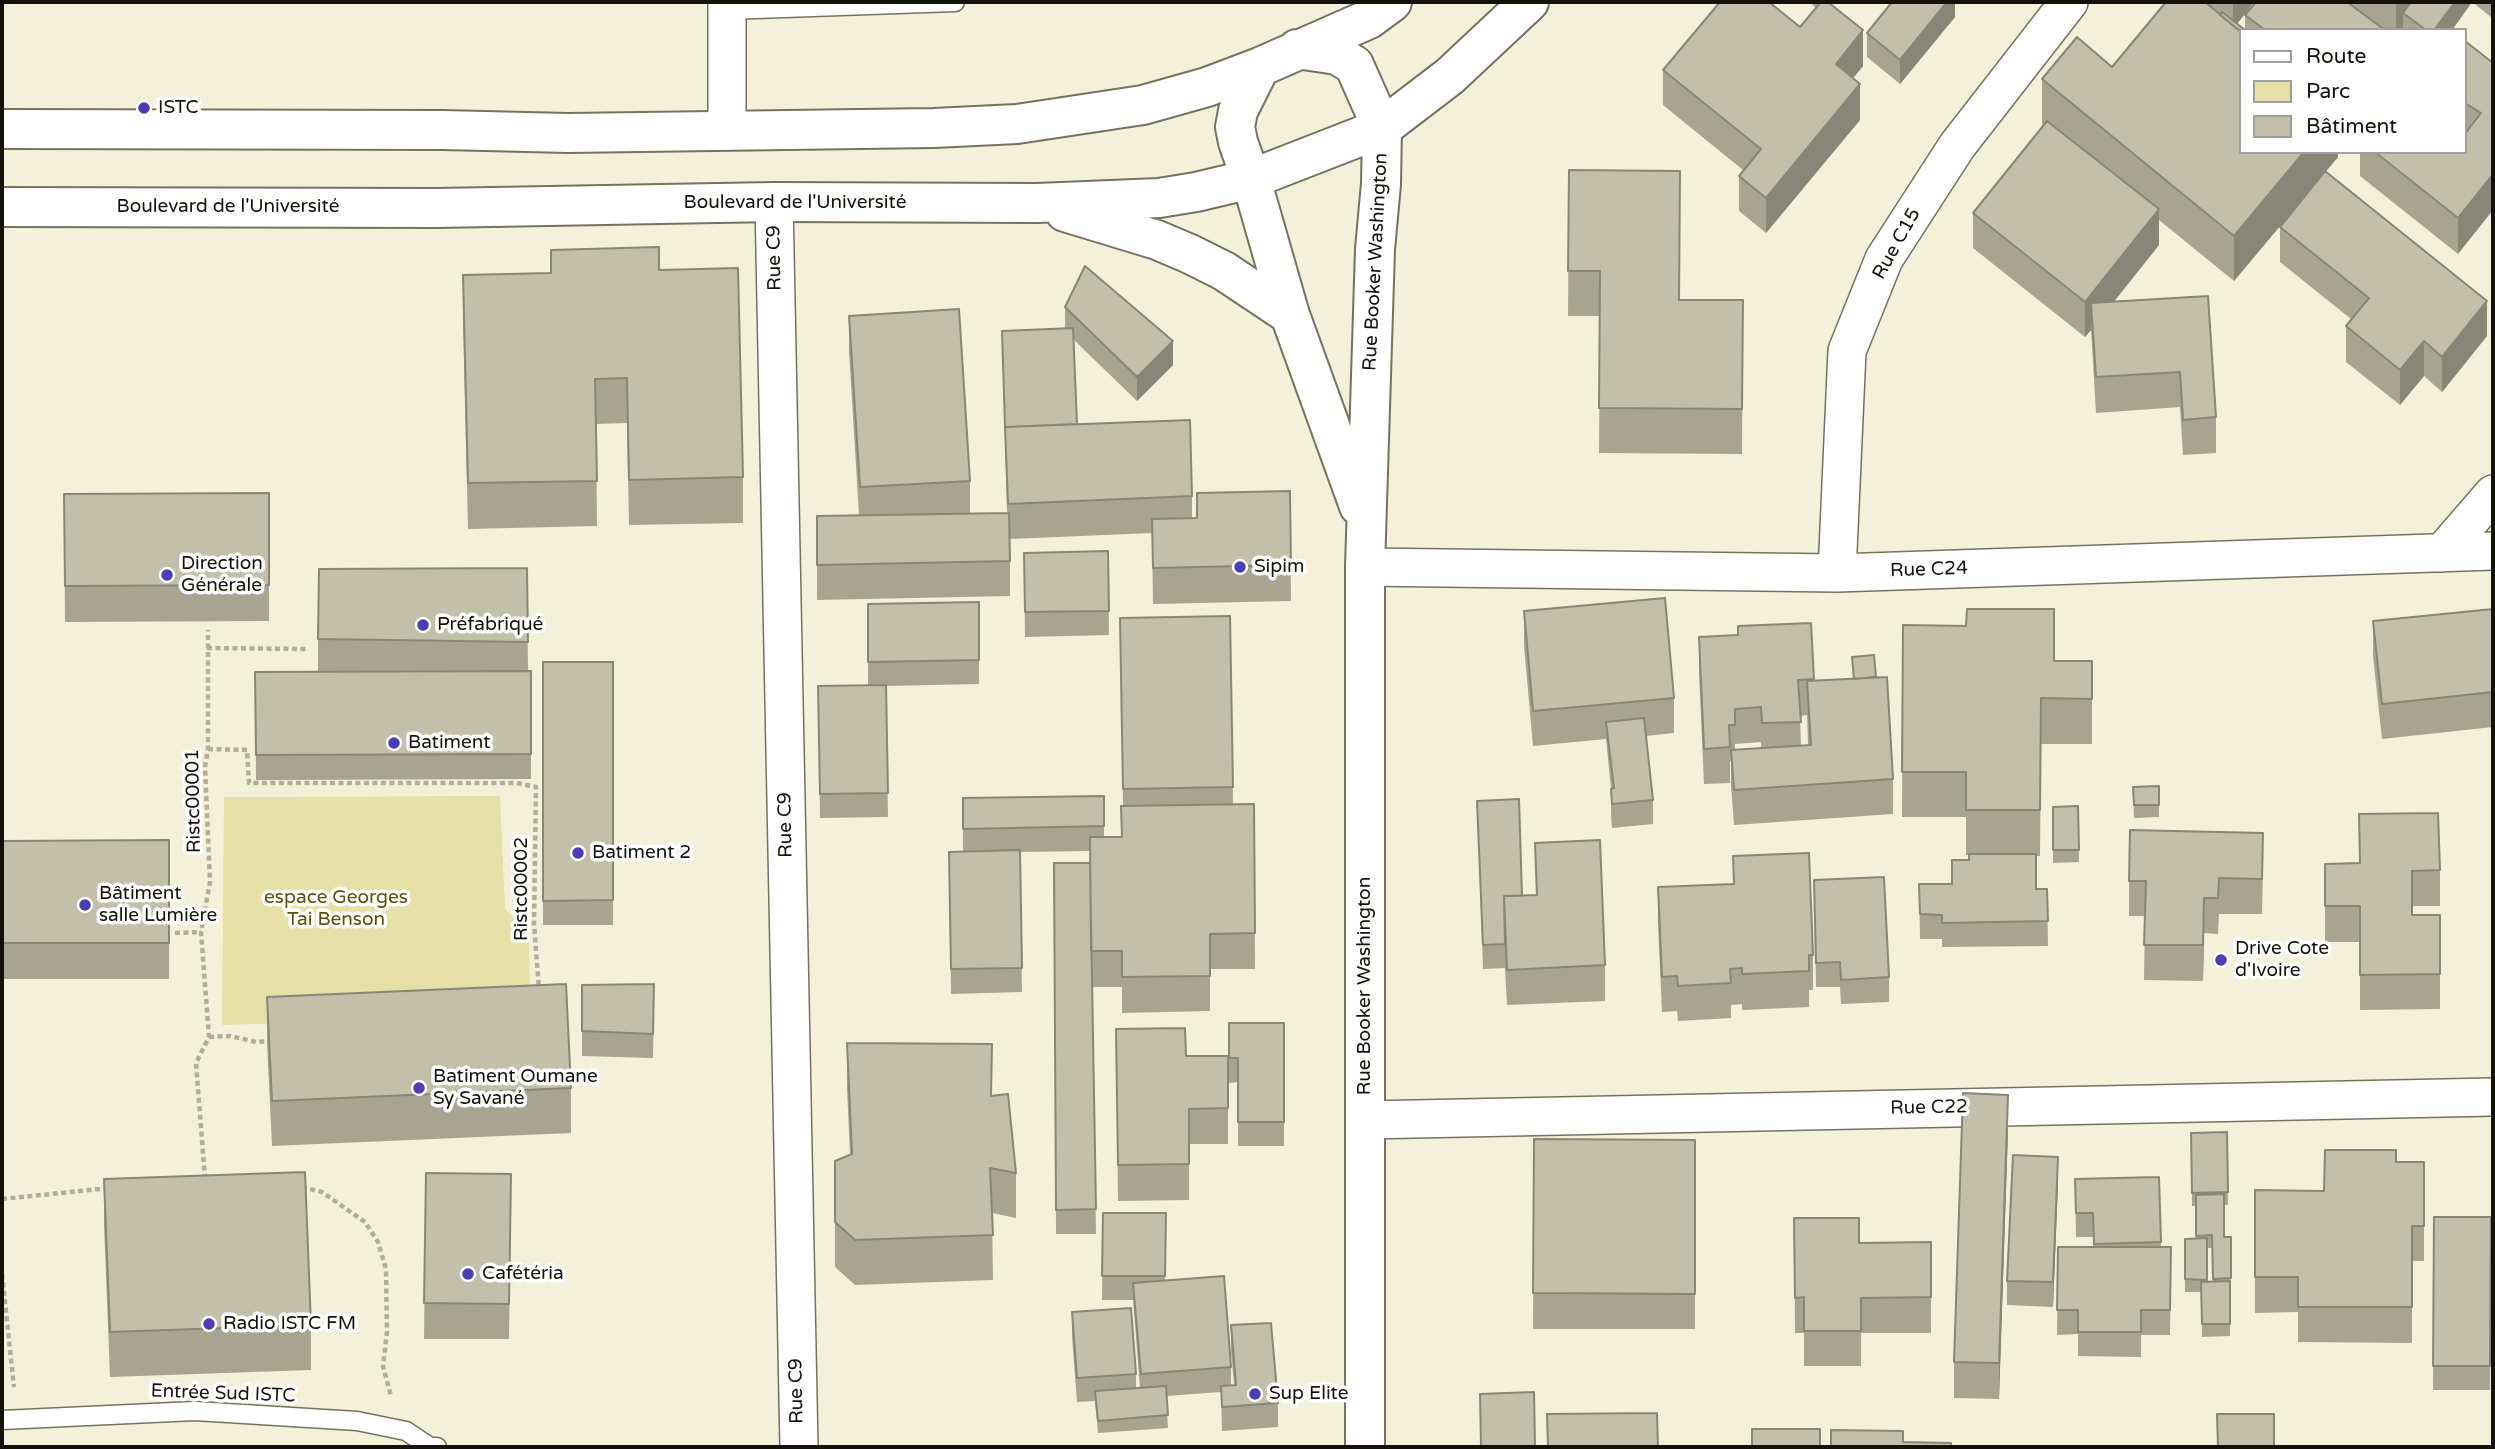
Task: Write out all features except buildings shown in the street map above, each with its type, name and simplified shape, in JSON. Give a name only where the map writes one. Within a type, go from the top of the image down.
[{"type":"street","points":[[2,130],[443,130],[568,133],[934,128],[1017,124],[1143,105],[1207,86],[1260,67],[1369,19],[1392,2]]},
{"type":"street","name":"Boulevard de l'Université","points":[[2,207],[436,208],[774,202],[1037,203],[1159,198],[1251,179],[1382,128],[1450,76],[1530,2]]},
{"type":"street","name":"Rue C15","points":[[1837,573],[1847,351],[1884,259],[1957,146],[2069,2]]},
{"type":"street","points":[[727,6],[727,131]]},
{"type":"street","name":"Rue Booker Washington","points":[[1297,49],[1337,55],[1354,65],[1382,128],[1365,567],[1365,1447]]},
{"type":"street","name":"Rue Booker Washington","points":[[1260,67],[1238,111],[1235,127],[1238,142],[1290,314],[1366,524]]},
{"type":"street","name":"Rue C9","points":[[774,202],[799,1447]]},
{"type":"street","points":[[1037,203],[1168,245],[1224,271],[1290,314]]},
{"type":"street","points":[[2442,553],[2493,494]]},
{"type":"street","name":"Rue C24","points":[[1365,567],[1837,573],[2493,551]]},
{"type":"street","name":"Rue C22","points":[[1365,1119],[2493,1097]]},
{"type":"lane","points":[[727,6],[955,2]]},
{"type":"lane","name":"Entrée Sud ISTC","points":[[10,1419],[195,1411],[357,1422],[406,1431],[430,1447],[437,1447]]},
{"type":"path","name":"Ristc00001","points":[[205,1179],[196,1063],[209,1037],[201,932],[210,882],[205,767],[208,749],[208,630]]},
{"type":"path","points":[[207,648],[308,649]]},
{"type":"path","name":"Ristc00002","points":[[208,749],[247,750],[249,783],[517,783],[536,787],[534,923],[539,994]]},
{"type":"path","points":[[175,933],[201,932]]},
{"type":"path","points":[[209,1037],[230,1036],[256,1042],[284,1040]]},
{"type":"path","points":[[192,1180],[218,1179]]},
{"type":"path","points":[[296,1186],[322,1192],[333,1199],[365,1222],[378,1242],[386,1269],[387,1332],[383,1366],[389,1393],[406,1431]]},
{"type":"path","points":[[2,1199],[118,1187]]},
{"type":"path","points":[[2,1274],[10,1419]]},
{"type":"green space","name":"espace Georges Tai Benson","points":[[500,796],[505,909],[519,923],[529,942],[530,1016],[222,1025],[224,797]]},
{"type":"place","name":"ISTC","points":[[144,108]]},
{"type":"place","name":"Sipim","points":[[1240,567]]},
{"type":"place","name":"Direction Générale","points":[[167,575]]},
{"type":"place","name":"Préfabriqué","points":[[423,625]]},
{"type":"place","name":"Batiment","points":[[394,743]]},
{"type":"place","name":"Batiment 2","points":[[578,853]]},
{"type":"place","name":"Bâtiment salle Lumière","points":[[85,905]]},
{"type":"place","name":"Drive Cote d'Ivoire","points":[[2221,960]]},
{"type":"place","name":"Batiment Oumane Sy Savané","points":[[419,1088]]},
{"type":"place","name":"Cafétéria","points":[[468,1274]]},
{"type":"place","name":"Radio ISTC FM","points":[[209,1324]]},
{"type":"place","name":"Sup Elite","points":[[1255,1394]]}]
